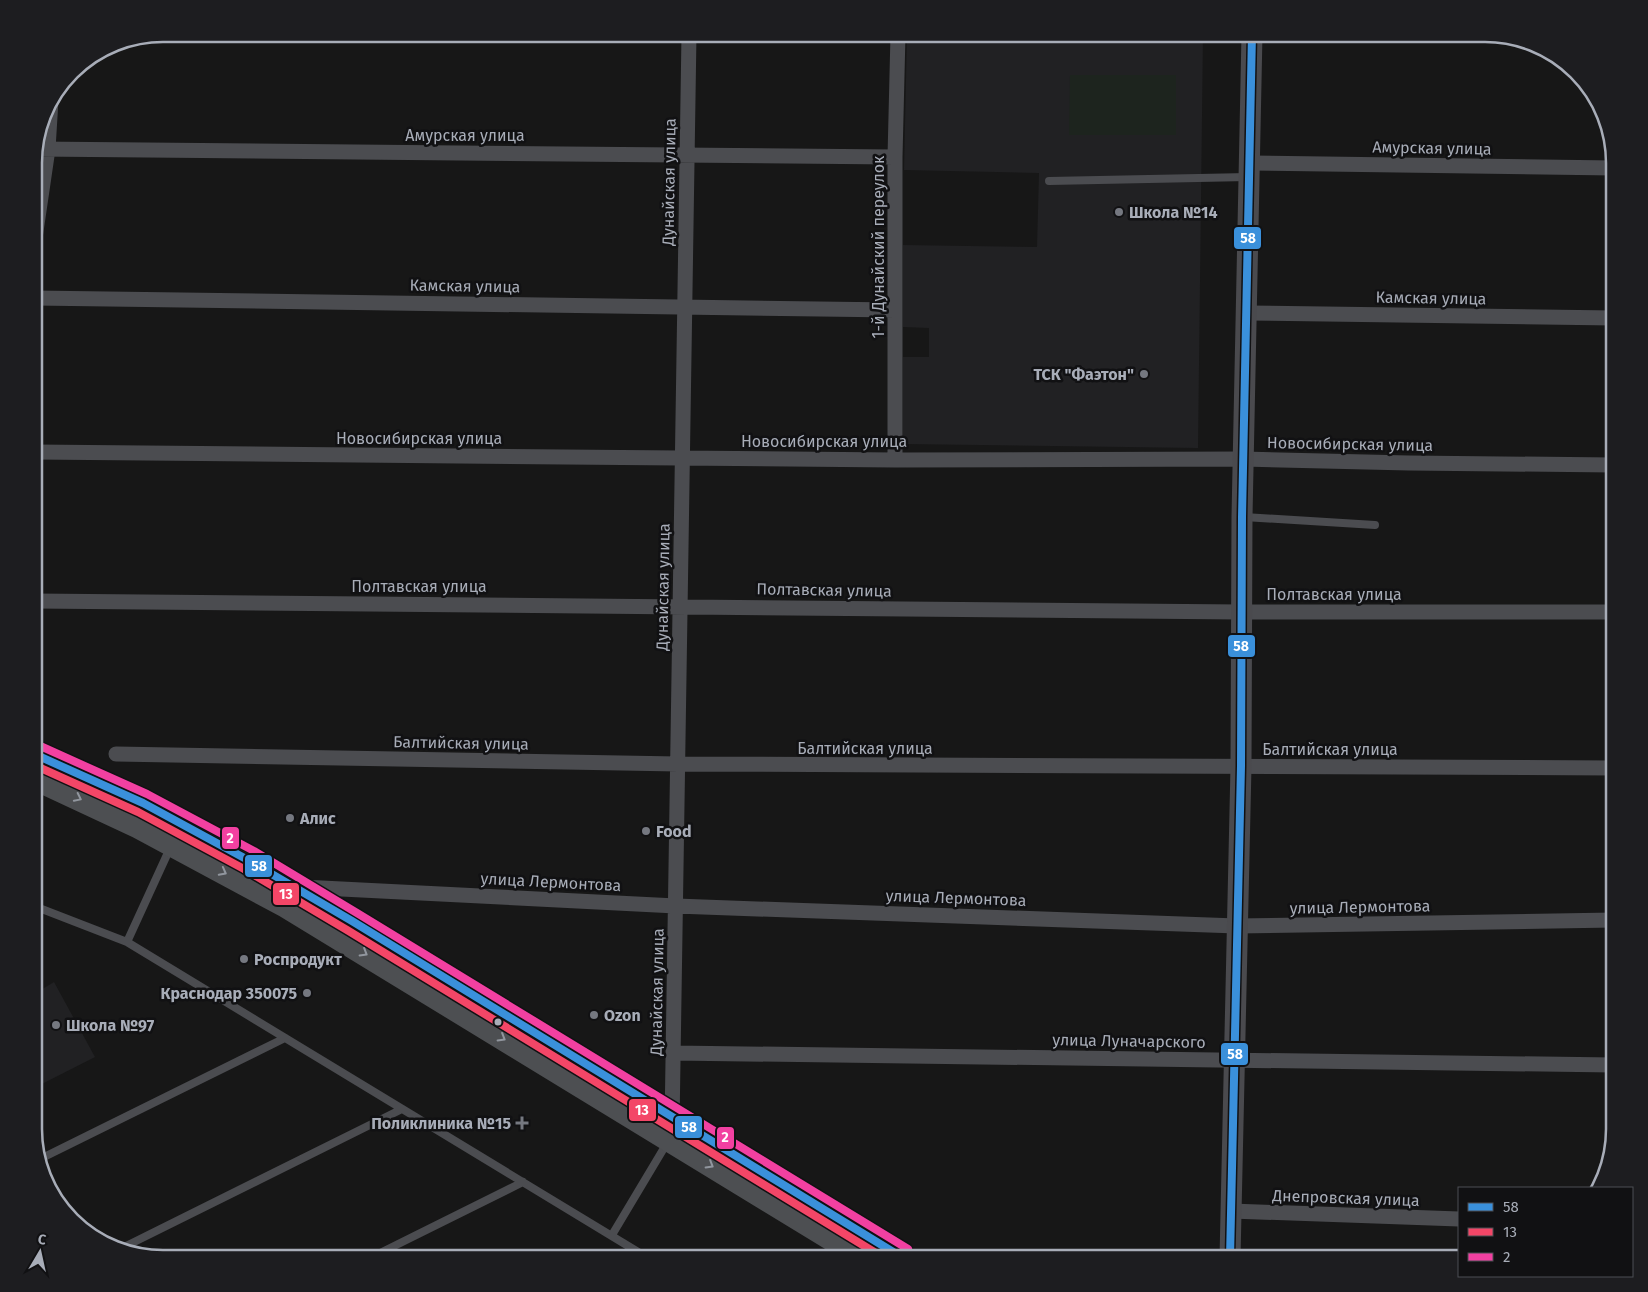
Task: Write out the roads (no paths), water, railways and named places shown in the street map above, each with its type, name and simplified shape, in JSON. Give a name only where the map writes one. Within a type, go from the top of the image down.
[{"type":"main road","points":[[43,758],[149,806],[296,887],[671,1129],[851,1250]]},
{"type":"main road","points":[[43,782],[131,823],[286,906],[671,1129],[888,1250]]},
{"type":"street","name":"1-й Дунайский переулок","points":[[896,460],[895,157],[898,42]]},
{"type":"street","points":[[1230,1250],[1241,766],[1242,517],[1252,42]]},
{"type":"street","name":"Дунайская улица","points":[[671,1129],[674,1054],[689,43]]},
{"type":"street","name":"Амурская улица","points":[[44,149],[895,157]]},
{"type":"street","name":"Амурская улица","points":[[1250,170],[1606,168]]},
{"type":"street","name":"Камская улица","points":[[43,298],[896,310]]},
{"type":"street","name":"Камская улица","points":[[1246,313],[1606,318]]},
{"type":"street","name":"Новосибирская улица","points":[[43,452],[896,460],[1243,459],[1408,464],[1606,465]]},
{"type":"street","name":"Полтавская улица","points":[[43,601],[1241,612],[1606,612]]},
{"type":"street","name":"Балтийская улица","points":[[116,754],[678,764],[1606,768]]},
{"type":"street","name":"улица Лермонтова","points":[[296,887],[676,906],[1237,926],[1606,920]]},
{"type":"street","name":"улица Луначарского","points":[[674,1054],[1606,1065]]},
{"type":"street","name":"Днепровская улица","points":[[1231,1211],[1458,1219]]},
{"type":"lane","points":[[1049,181],[1250,170]]},
{"type":"lane","points":[[1242,517],[1375,525]]},
{"type":"lane","points":[[127,942],[172,844]]},
{"type":"lane","points":[[43,909],[127,942],[635,1250]]},
{"type":"lane","points":[[46,1156],[285,1038]]},
{"type":"lane","points":[[129,1244],[402,1109]]},
{"type":"lane","points":[[612,1235],[671,1129]]},
{"type":"lane","points":[[386,1250],[523,1182]]},
{"type":"place","name":"Школа №14","points":[[1119,212]]},
{"type":"place","name":"ТСК \"Фаэтон\"","points":[[1144,374]]},
{"type":"place","name":"Алис","points":[[290,818]]},
{"type":"place","name":"Food","points":[[646,831]]},
{"type":"place","name":"Роспродукт","points":[[244,959]]},
{"type":"place","name":"Краснодар 350075","points":[[307,993]]},
{"type":"place","name":"Ozon","points":[[594,1015]]},
{"type":"place","name":"Школа №97","points":[[56,1025]]},
{"type":"place","name":"Поликлиника №15","points":[[522,1123]]}]
